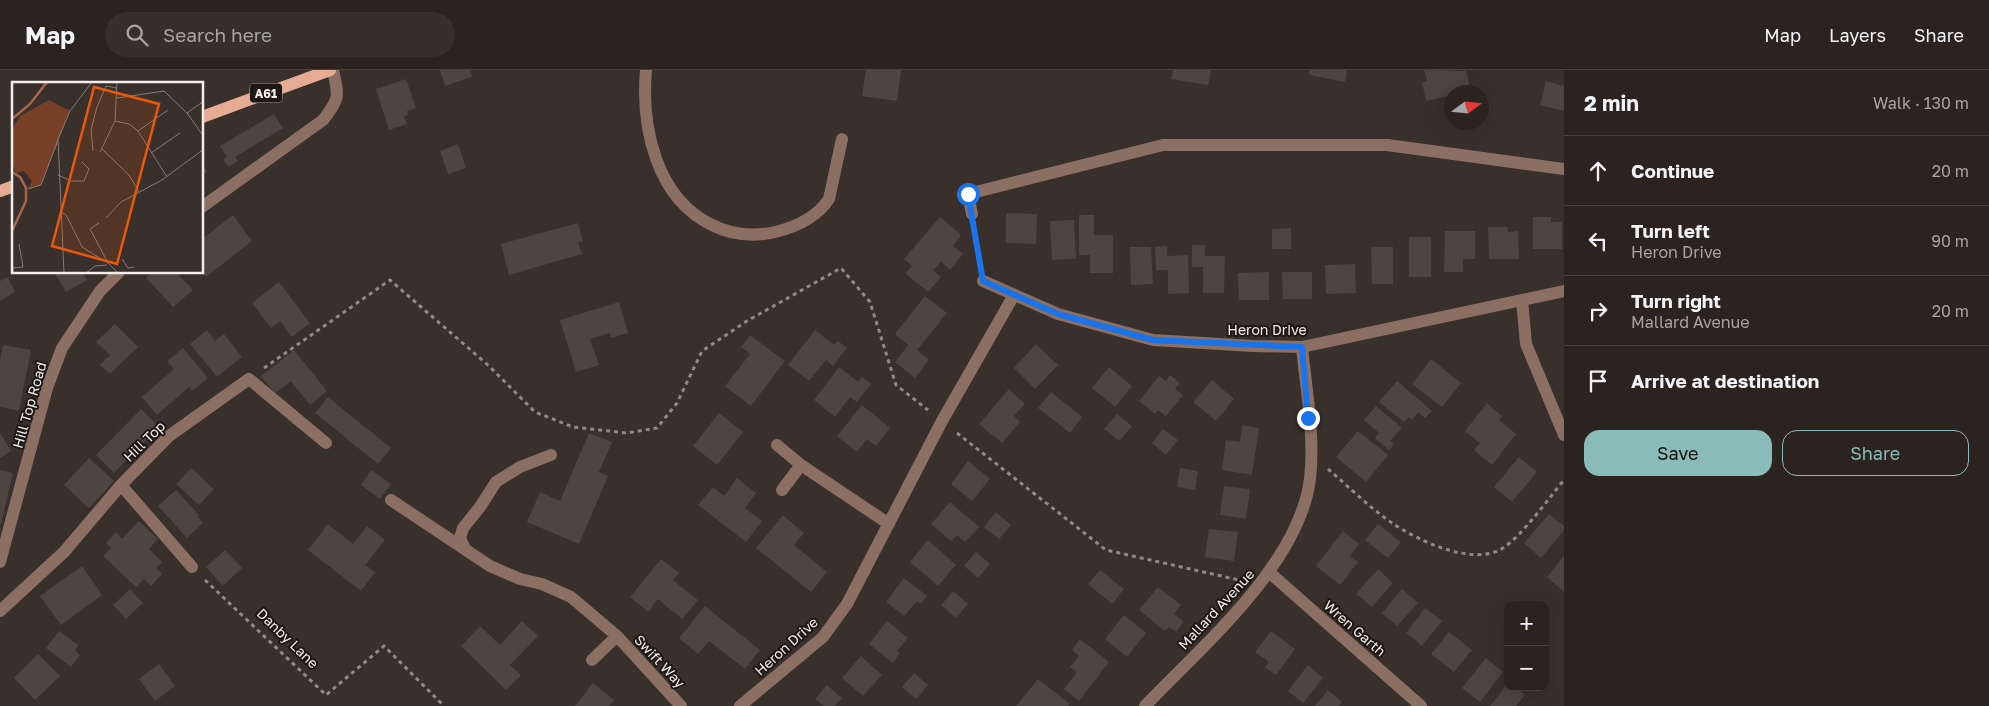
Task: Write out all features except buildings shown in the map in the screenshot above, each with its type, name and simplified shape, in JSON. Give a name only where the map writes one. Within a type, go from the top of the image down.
[{"type":"main road","name":"A61","points":[[204,115],[331,70]]},
{"type":"main road","points":[[0,191],[12,187]]},
{"type":"street","points":[[204,206],[323,120],[334,106],[338,94],[331,70]]},
{"type":"street","points":[[646,70],[646,112],[661,172],[669,189],[691,214],[718,228],[742,235],[766,234],[807,220],[824,205],[828,198],[842,139]]},
{"type":"street","points":[[972,214],[968,194],[1163,145],[1387,145],[1564,169]]},
{"type":"street","name":"Hill Top Road","points":[[0,562],[47,388],[62,348],[100,291],[117,274]]},
{"type":"street","name":"Heron Drive","points":[[983,281],[1058,314],[1153,340],[1302,347],[1564,292]]},
{"type":"street","name":"Heron Drive","points":[[740,706],[823,637],[847,604],[942,421],[1014,295]]},
{"type":"street","points":[[1522,300],[1526,344],[1564,435]]},
{"type":"street","name":"Mallard Avenue","points":[[1145,706],[1261,584],[1290,538],[1303,507],[1310,480],[1310,454],[1302,347]]},
{"type":"street","points":[[249,379],[326,443]]},
{"type":"street","name":"Hill Top","points":[[0,610],[64,552],[120,485],[168,436],[249,379]]},
{"type":"street","points":[[777,445],[801,465],[890,524]]},
{"type":"street","points":[[465,549],[460,538],[462,528],[480,507],[496,482],[520,467],[552,456]]},
{"type":"street","points":[[782,490],[801,465]]},
{"type":"street","points":[[120,485],[192,567]]},
{"type":"street","name":"Swift Way","points":[[391,500],[490,566],[520,578],[542,584],[570,597],[617,636],[682,706]]},
{"type":"street","name":"Wren Garth","points":[[1270,572],[1421,706]]},
{"type":"street","name":"Swift Way","points":[[592,660],[617,636]]},
{"type":"path","points":[[972,214],[983,281]]},
{"type":"path","points":[[249,379],[390,280],[489,366],[535,412],[573,427],[627,433],[657,428],[677,403],[702,351],[748,321],[841,268],[870,302],[896,385],[1106,550],[1261,584]]},
{"type":"path","points":[[1310,454],[1392,523],[1427,542],[1469,555],[1491,554],[1503,548],[1516,537],[1564,480]]},
{"type":"path","name":"Danby Lane","points":[[192,567],[326,695],[384,646],[444,706]]},
{"type":"route","points":[[968,194],[983,281],[1058,314],[1153,340],[1302,347],[1308,418]]}]
